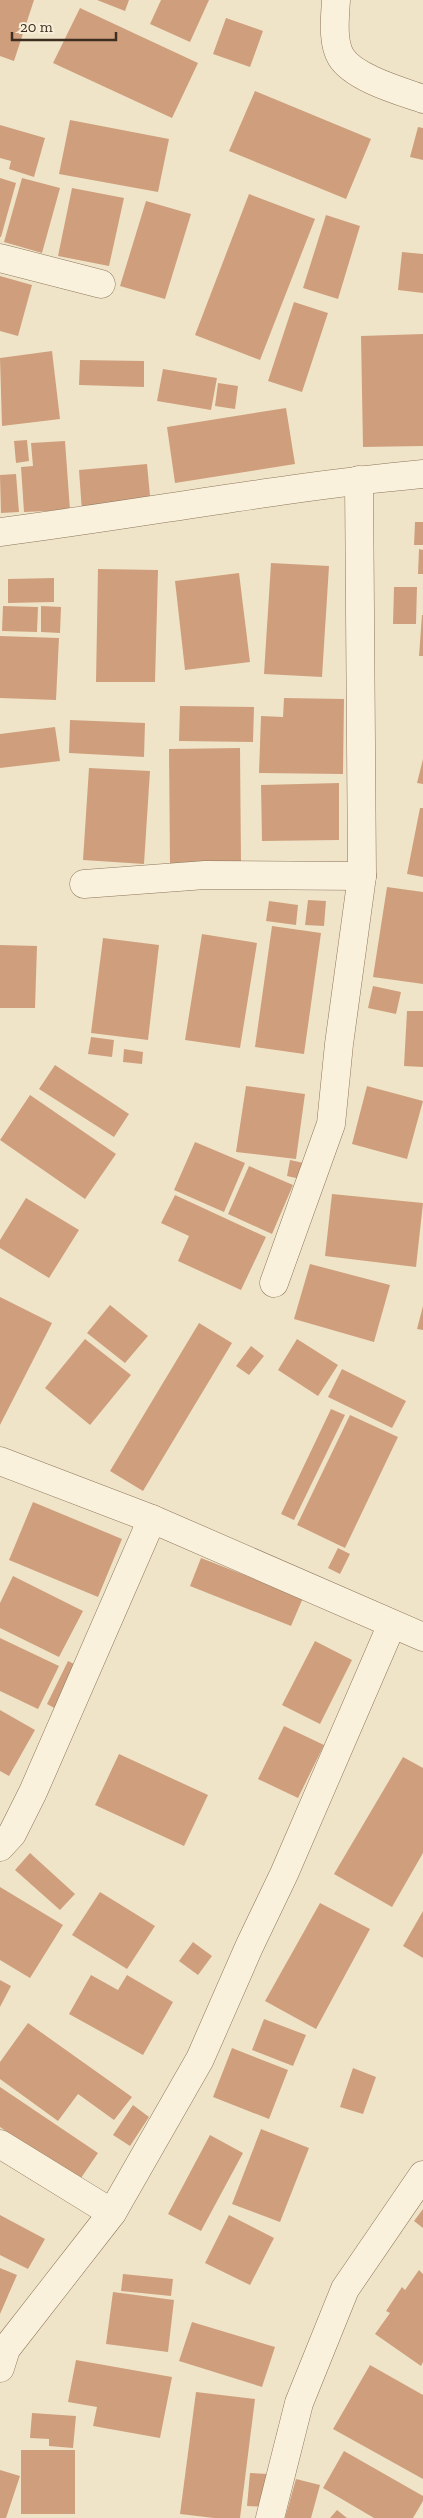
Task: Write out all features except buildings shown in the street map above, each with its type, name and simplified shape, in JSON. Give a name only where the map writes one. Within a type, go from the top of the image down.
[{"type":"street","points":[[336,0],[336,42],[341,57],[351,68],[392,89],[423,99]]},
{"type":"street","points":[[0,258],[102,284]]},
{"type":"street","points":[[0,532],[359,480],[423,474]]},
{"type":"street","points":[[274,1283],[331,1124],[339,1044],[362,876],[359,480]]},
{"type":"street","points":[[84,884],[205,876],[362,876]]},
{"type":"street","points":[[0,1460],[152,1519],[423,1637]]},
{"type":"street","points":[[0,1847],[12,1834],[33,1792],[152,1519]]},
{"type":"street","points":[[0,2368],[6,2349],[112,2213],[200,2059],[249,1947],[284,1874],[392,1624]]},
{"type":"street","points":[[0,2144],[112,2213]]},
{"type":"street","points":[[270,2518],[299,2402],[345,2288],[423,2174]]}]
